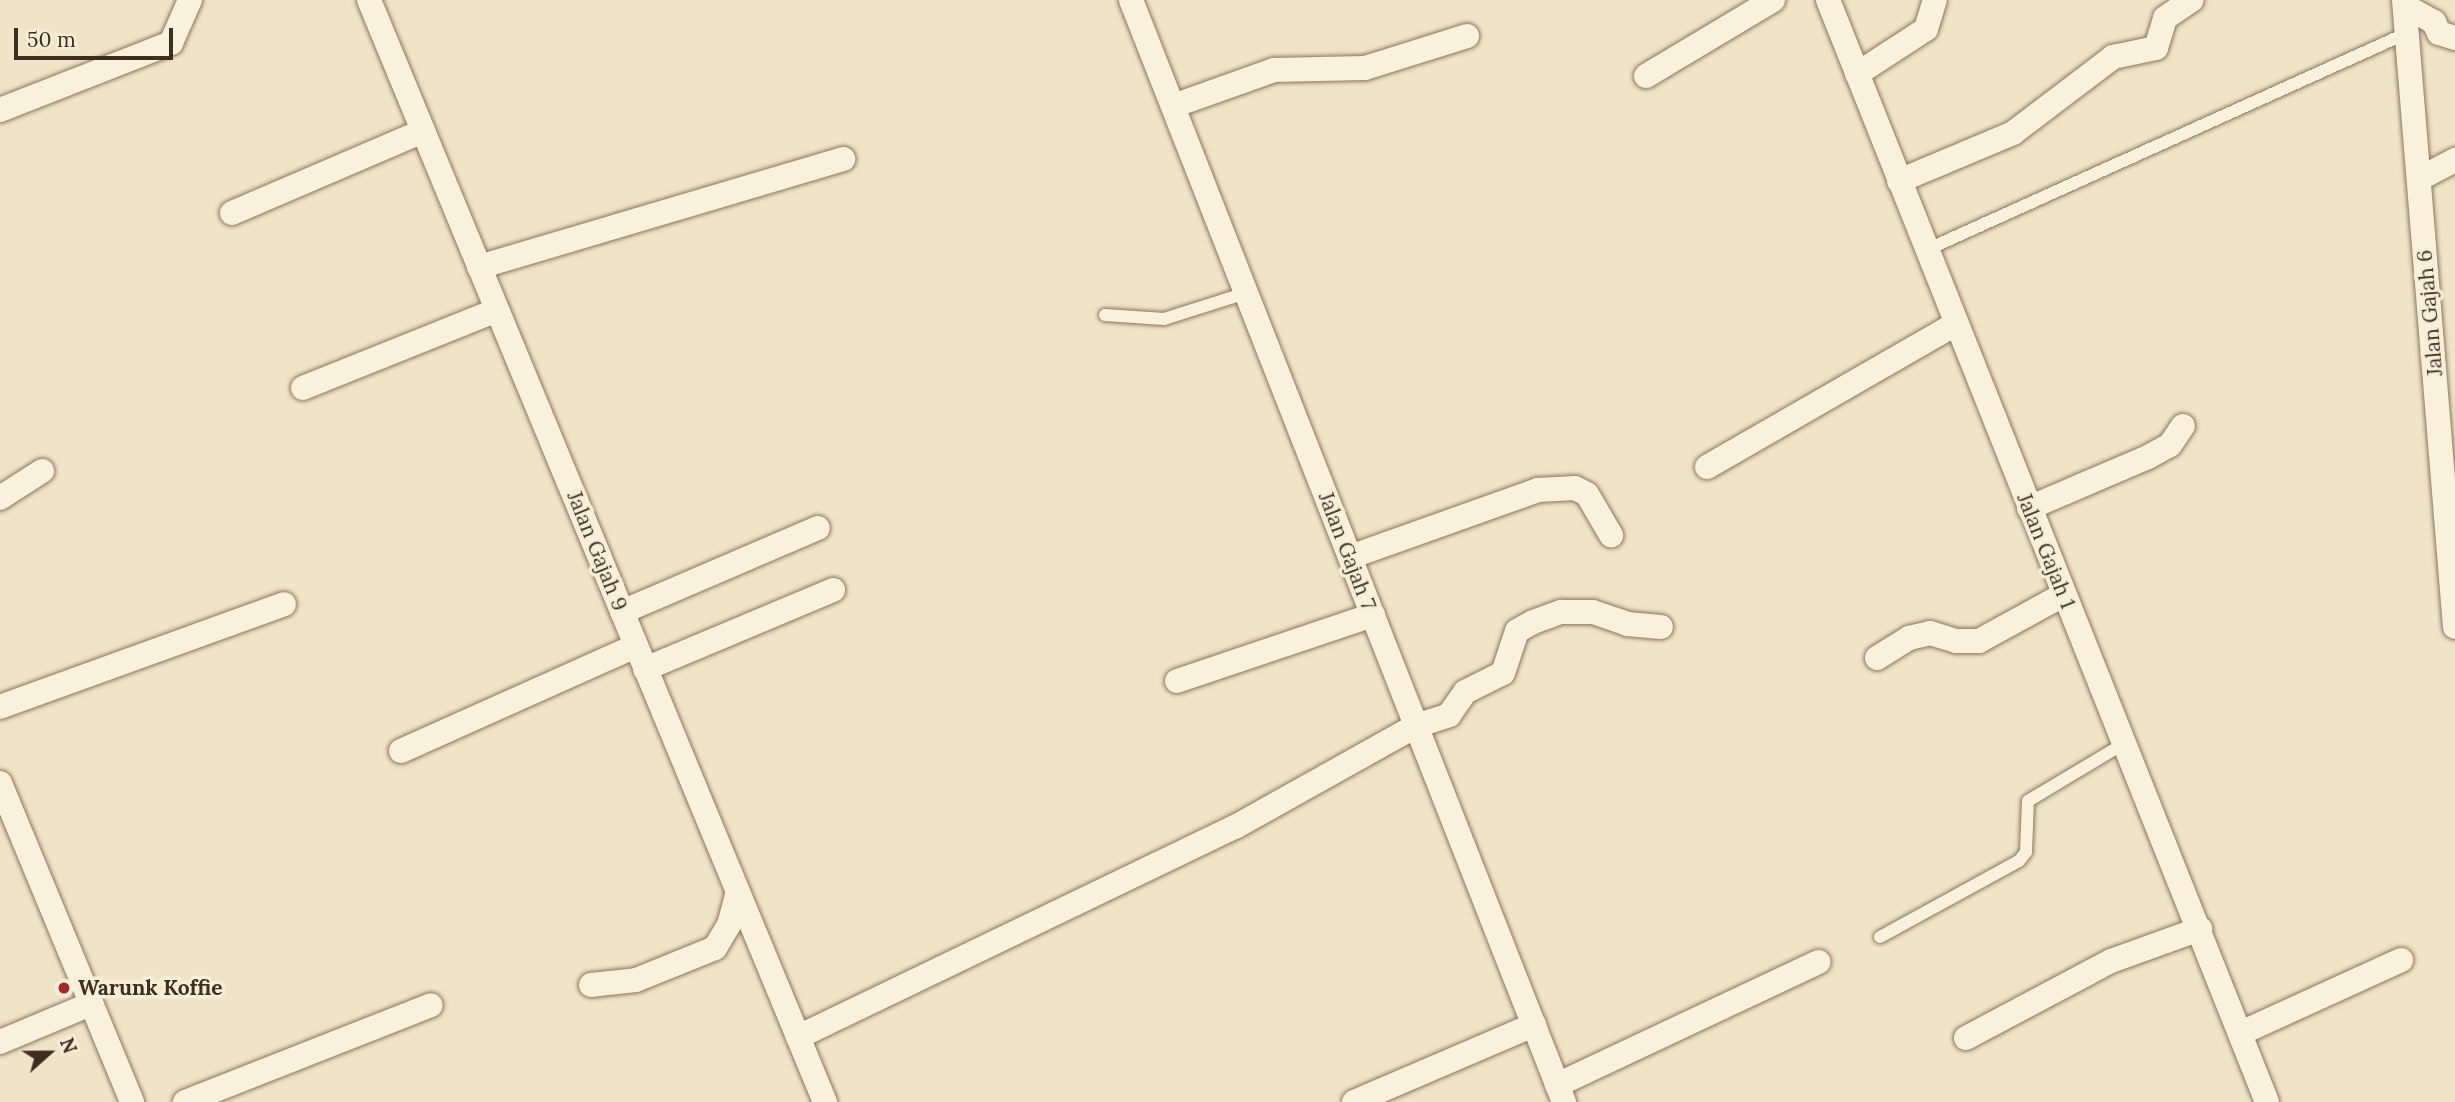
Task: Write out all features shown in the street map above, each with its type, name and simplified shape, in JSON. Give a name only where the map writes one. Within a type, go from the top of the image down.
[{"type":"street","points":[[0,110],[171,43],[190,0]]},
{"type":"street","name":"Jalan Gajah 9","points":[[369,0],[825,1102]]},
{"type":"street","name":"Jalan Gajah 7","points":[[1132,0],[1561,1094]]},
{"type":"street","points":[[1646,76],[1773,0]]},
{"type":"street","name":"Jalan Gajah 1","points":[[1828,0],[2267,1102]]},
{"type":"street","points":[[1857,74],[1926,29],[1935,0]]},
{"type":"street","points":[[1899,181],[2013,133],[2113,57],[2156,48],[2165,18],[2192,0]]},
{"type":"street","points":[[2413,11],[2434,22],[2440,33],[2455,38]]},
{"type":"street","name":"Jalan Gajah 6","points":[[2413,11],[2419,179],[2455,627]]},
{"type":"street","points":[[1173,106],[1274,70],[1365,68],[1467,36]]},
{"type":"street","points":[[232,213],[423,131]]},
{"type":"street","points":[[480,268],[843,159]]},
{"type":"street","points":[[2419,179],[2455,160]]},
{"type":"street","points":[[303,388],[497,310]]},
{"type":"street","points":[[1707,467],[1956,324]]},
{"type":"street","points":[[2029,508],[2148,457],[2170,445],[2183,426]]},
{"type":"street","points":[[0,498],[42,471]]},
{"type":"street","points":[[1350,557],[1538,490],[1575,488],[1587,494],[1611,535]]},
{"type":"street","points":[[622,611],[818,528]]},
{"type":"street","points":[[401,751],[641,657],[833,590]]},
{"type":"street","points":[[1877,658],[1909,638],[1930,633],[1956,641],[1979,641],[2063,595]]},
{"type":"street","points":[[0,707],[284,604]]},
{"type":"street","points":[[798,1037],[1236,827],[1416,726],[1453,712],[1469,689],[1503,673],[1517,631],[1534,622],[1561,612],[1593,612],[1627,624],[1661,627]]},
{"type":"street","points":[[1177,681],[1373,615]]},
{"type":"street","points":[[0,783],[132,1102]]},
{"type":"street","points":[[591,985],[636,981],[715,948],[729,925],[738,892]]},
{"type":"street","points":[[1966,1038],[2111,961],[2200,929]]},
{"type":"street","points":[[2241,1034],[2401,960]]},
{"type":"street","points":[[1561,1094],[1818,962]]},
{"type":"street","points":[[0,1042],[91,1004]]},
{"type":"street","points":[[186,1102],[432,1005]]},
{"type":"street","points":[[1354,1102],[1534,1025]]},
{"type":"lane","points":[[1926,250],[2413,11]]},
{"type":"lane","points":[[1105,315],[1164,318],[1246,293]]},
{"type":"lane","points":[[1880,937],[2019,861],[2026,852],[2028,801],[2125,743]]},
{"type":"place","name":"Warunk Koffie","points":[[64,988]]}]
